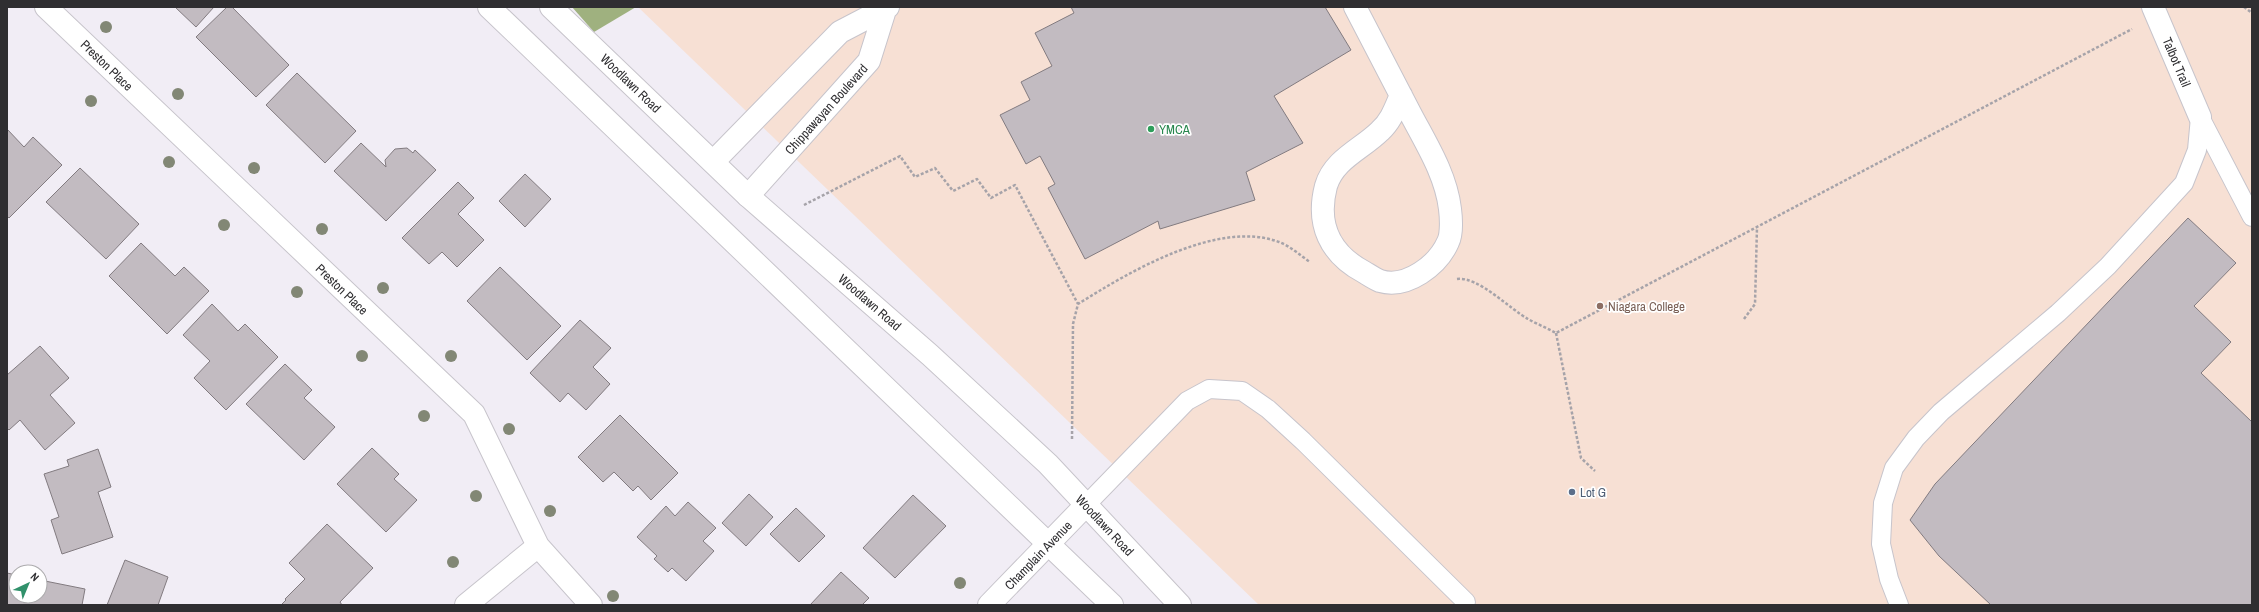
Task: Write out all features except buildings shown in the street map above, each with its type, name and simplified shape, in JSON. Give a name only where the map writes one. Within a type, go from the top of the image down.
[{"type":"street","name":"Preston Place","points":[[46,7],[474,414],[538,546],[591,605]]},
{"type":"street","points":[[489,7],[1112,605]]},
{"type":"street","name":"Woodlawn Road","points":[[551,7],[748,196],[930,355],[1048,464],[1180,605]]},
{"type":"street","points":[[1355,7],[1401,95],[1440,173],[1450,209],[1449,240],[1436,262],[1418,274],[1401,281],[1380,281],[1357,268],[1336,250],[1324,229],[1323,207],[1326,185],[1339,164],[1380,132],[1392,118],[1401,95]]},
{"type":"street","name":"Chippawayan Boulevard","points":[[713,162],[840,32],[886,8]]},
{"type":"street","name":"Chippawayan Boulevard","points":[[748,196],[869,61],[886,8]]},
{"type":"street","name":"Talbot Trail","points":[[2155,11],[2200,117]]},
{"type":"street","name":"Champlain Avenue","points":[[989,605],[1086,505]]},
{"type":"street","points":[[466,605],[538,546]]},
{"type":"lane","points":[[2200,117],[2252,217]]},
{"type":"lane","points":[[1899,605],[1889,579],[1881,544],[1883,503],[1894,468],[1916,438],[1941,412],[2058,313],[2103,271],[2184,183],[2197,150],[2200,117]]},
{"type":"lane","points":[[1086,505],[1187,401],[1209,389],[1242,391],[1268,410],[1303,441],[1466,602]]},
{"type":"path","points":[[2244,7],[2252,13]]},
{"type":"path","points":[[1556,333],[1757,227],[2155,11]]},
{"type":"path","points":[[804,205],[900,156],[915,177],[935,168],[953,191],[977,179],[991,198],[1015,185],[1078,304],[1073,324],[1072,439]]},
{"type":"path","points":[[1744,319],[1755,304],[1757,227]]},
{"type":"path","points":[[1078,304],[1100,290],[1171,254],[1218,240],[1238,236],[1280,242],[1316,266]]},
{"type":"path","points":[[1450,280],[1462,278],[1478,284],[1528,319],[1556,333]]},
{"type":"path","points":[[1556,333],[1581,458],[1595,471]]},
{"type":"shaded area","name":"Niagara College","points":[[638,7],[2252,7],[2252,605],[1259,605]]},
{"type":"green space","points":[[572,7],[636,7],[594,32]]},
{"type":"place","name":"YMCA","points":[[1151,129]]},
{"type":"place","name":"Niagara College","points":[[1600,306]]},
{"type":"place","name":"Lot G","points":[[1572,492]]}]
